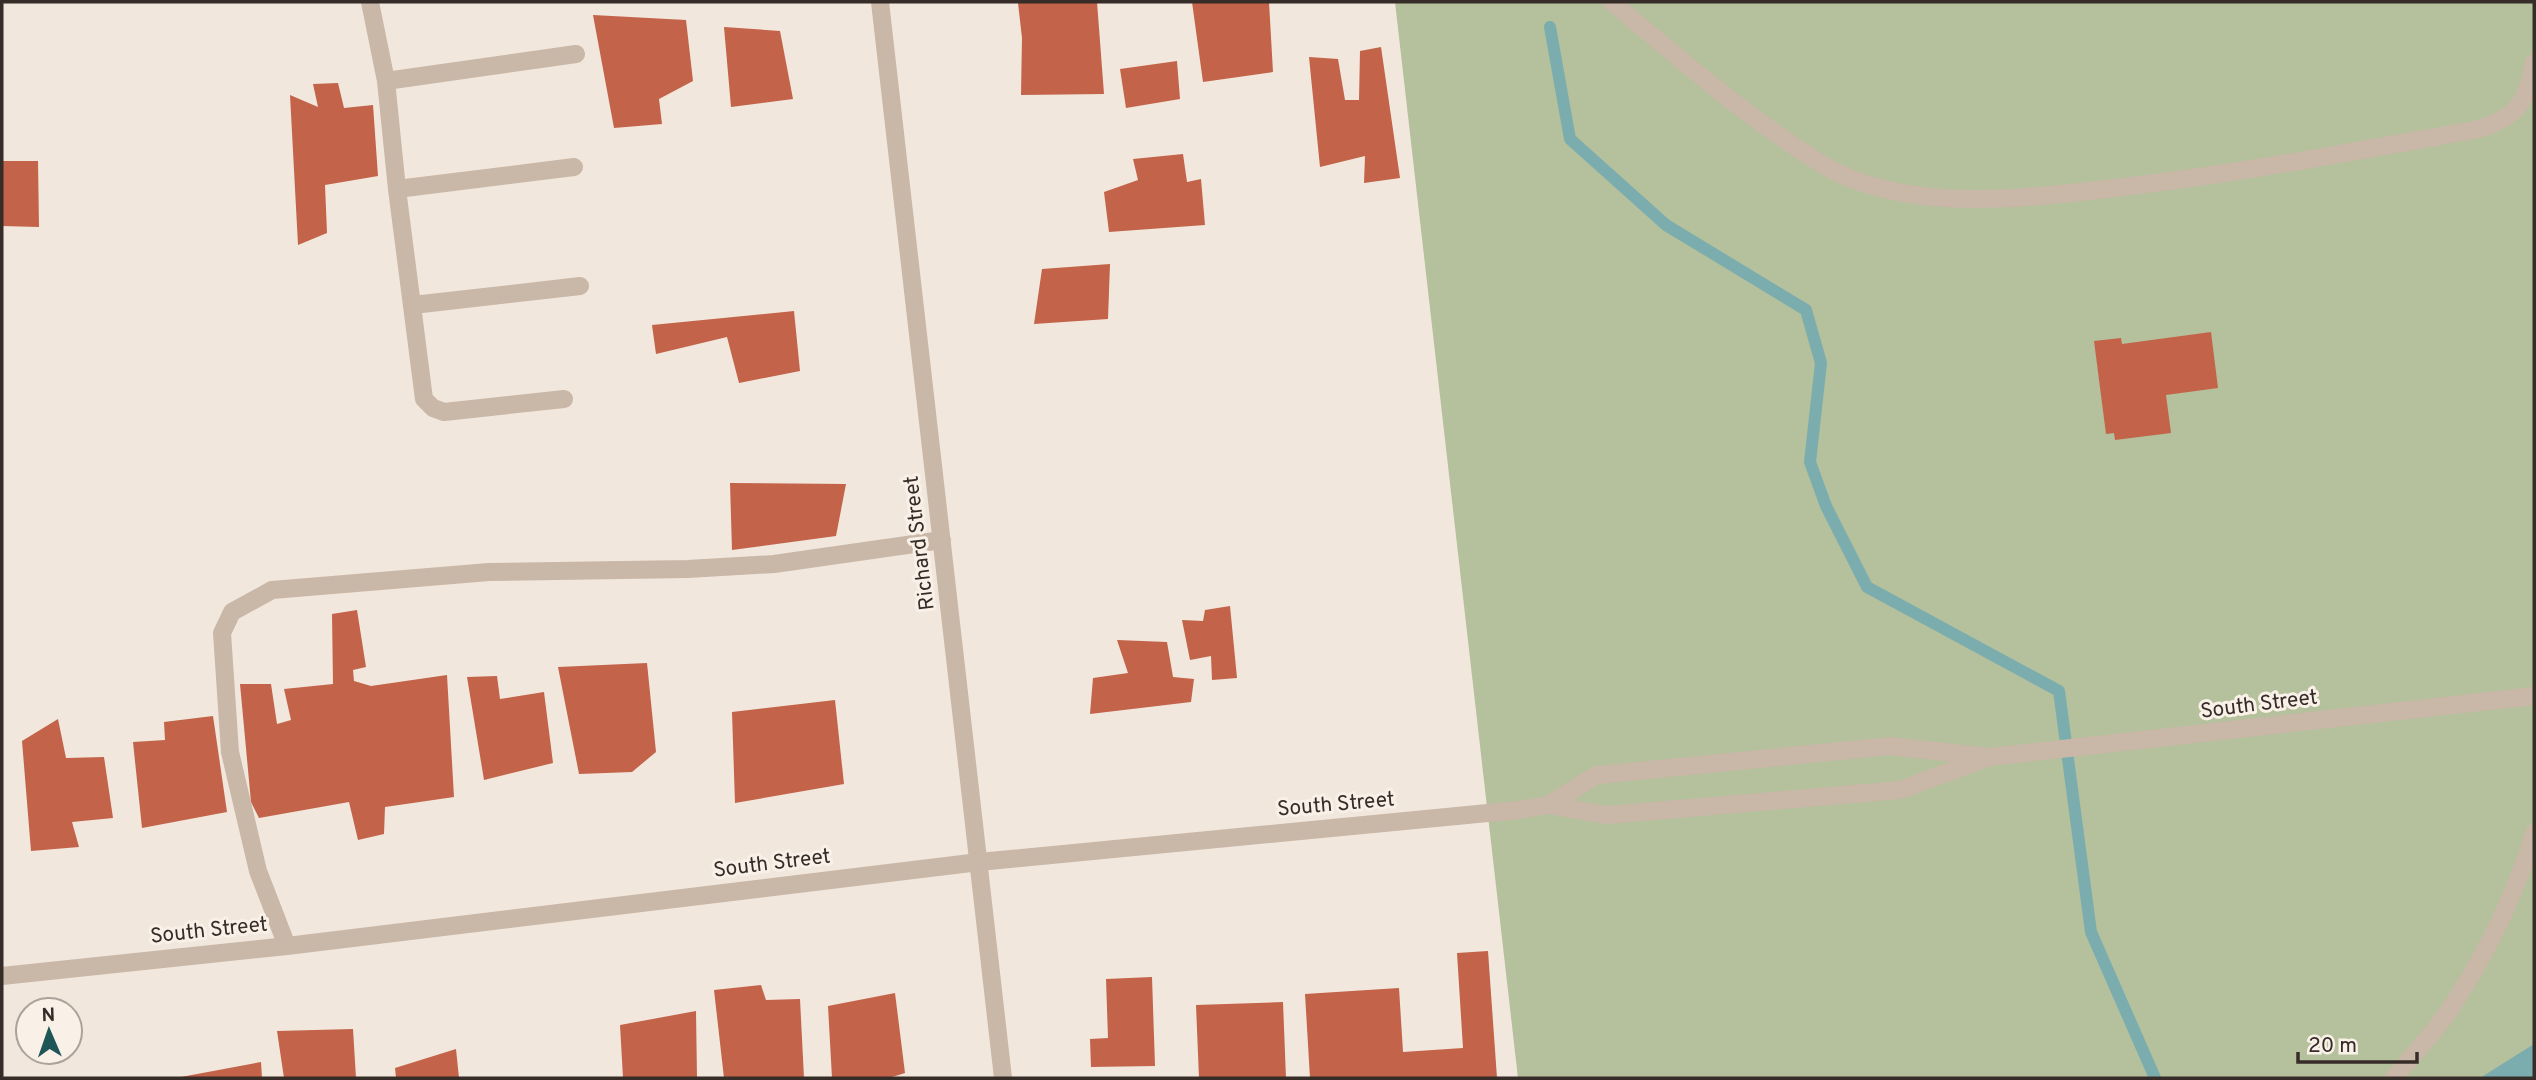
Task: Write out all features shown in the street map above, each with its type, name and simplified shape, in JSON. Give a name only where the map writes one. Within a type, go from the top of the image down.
[{"type":"street","points":[[370,2],[386,82],[424,399],[433,408],[444,412],[564,399]]},
{"type":"street","name":"Richard Street","points":[[880,2],[1003,1078]]},
{"type":"street","points":[[1612,2],[1731,102],[1815,160],[1858,181],[1907,194],[1959,199],[2055,194],[2187,180],[2479,129],[2504,121],[2515,112],[2524,96],[2534,63]]},
{"type":"street","points":[[386,82],[576,54]]},
{"type":"street","points":[[397,189],[574,167]]},
{"type":"street","points":[[412,305],[580,286]]},
{"type":"street","points":[[287,946],[258,871],[230,752],[222,633],[232,612],[272,590],[489,572],[688,569],[774,564],[942,540]]},
{"type":"street","name":"South Street","points":[[1548,805],[1597,775],[1891,746],[1989,757],[2534,696]]},
{"type":"street","name":"South Street","points":[[2,976],[287,946],[979,862],[1548,805],[1608,815],[1900,790],[1989,757]]},
{"type":"street","points":[[2394,1078],[2447,1013],[2496,932],[2522,874],[2534,833]]},
{"type":"green space","points":[[1395,2],[2534,2],[2534,1078],[1518,1078]]},
{"type":"water","points":[[2534,1044],[2534,1078],[2480,1078]]},
{"type":"building","points":[[1097,2],[1104,94],[1021,95],[1022,38],[1018,3]]},
{"type":"building","points":[[1192,2],[1269,2],[1273,72],[1203,82]]},
{"type":"building","points":[[593,15],[686,20],[693,81],[659,99],[662,124],[614,128]]},
{"type":"building","points":[[724,27],[780,31],[793,99],[731,107]]},
{"type":"building","points":[[1381,47],[1400,178],[1364,183],[1365,156],[1320,167],[1309,57],[1338,59],[1345,100],[1359,100],[1360,51]]},
{"type":"building","points":[[1177,61],[1180,99],[1126,108],[1120,69]]},
{"type":"building","points":[[338,83],[344,108],[373,105],[378,176],[325,185],[327,233],[298,245],[290,95],[318,107],[313,84]]},
{"type":"building","points":[[1183,154],[1187,182],[1201,179],[1205,225],[1109,232],[1104,192],[1138,180],[1133,159]]},
{"type":"building","points":[[2,161],[38,161],[39,227],[2,226]]},
{"type":"building","points":[[1110,264],[1108,319],[1034,324],[1042,269]]},
{"type":"building","points":[[794,311],[800,371],[739,383],[727,337],[656,354],[652,325]]},
{"type":"building","points":[[2211,332],[2218,388],[2166,395],[2171,433],[2115,440],[2114,433],[2106,434],[2094,341],[2121,338],[2122,344]]},
{"type":"building","points":[[730,483],[846,484],[836,536],[732,550]]},
{"type":"building","points":[[1230,606],[1237,678],[1212,680],[1211,656],[1190,660],[1182,620],[1203,621],[1205,610]]},
{"type":"building","points":[[357,610],[366,667],[353,670],[354,681],[371,686],[447,675],[454,797],[385,807],[384,834],[358,840],[349,802],[259,818],[251,802],[240,684],[271,684],[277,724],[291,720],[284,689],[333,684],[332,614]]},
{"type":"building","points":[[1117,640],[1167,642],[1173,677],[1194,679],[1191,702],[1090,714],[1093,678],[1128,673]]},
{"type":"building","points":[[647,663],[656,752],[632,772],[579,774],[558,667]]},
{"type":"building","points":[[497,676],[500,699],[544,692],[553,763],[484,780],[467,677]]},
{"type":"building","points":[[835,700],[844,784],[735,803],[732,712]]},
{"type":"building","points":[[213,716],[227,812],[142,828],[133,742],[165,740],[164,722]]},
{"type":"building","points":[[58,719],[66,758],[104,757],[113,818],[72,822],[79,847],[31,851],[22,741]]},
{"type":"building","points":[[1488,951],[1497,1078],[1310,1078],[1305,994],[1399,988],[1403,1052],[1463,1048],[1457,953]]},
{"type":"building","points":[[1152,977],[1155,1066],[1091,1067],[1090,1039],[1108,1038],[1106,979]]},
{"type":"building","points":[[761,985],[766,1000],[800,999],[804,1078],[724,1078],[714,990]]},
{"type":"building","points":[[895,993],[905,1073],[889,1078],[832,1078],[828,1006]]},
{"type":"building","points":[[1283,1002],[1286,1078],[1199,1078],[1196,1005]]},
{"type":"building","points":[[696,1011],[697,1078],[623,1078],[620,1025]]},
{"type":"building","points":[[353,1029],[356,1078],[284,1078],[277,1031]]},
{"type":"building","points":[[456,1049],[459,1078],[396,1078],[395,1068]]},
{"type":"building","points":[[261,1062],[262,1078],[181,1078],[181,1077]]},
{"type":"waterway","points":[[1550,27],[1570,139],[1666,225],[1806,310],[1821,363],[1810,462],[1826,506],[1867,587],[2059,691],[2091,932],[2155,1078]]}]
